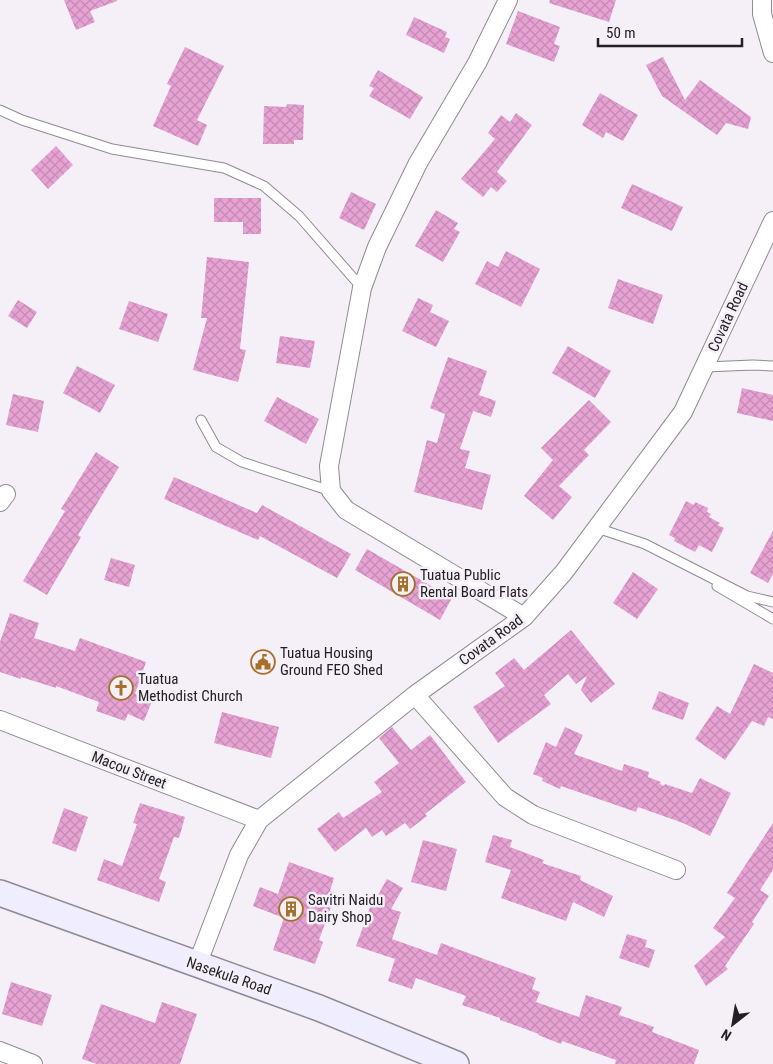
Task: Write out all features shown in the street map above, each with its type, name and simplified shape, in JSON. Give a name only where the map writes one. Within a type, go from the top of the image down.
[{"type":"main road","name":"Nasekula Road","points":[[1,898],[319,1008],[456,1064]]},
{"type":"street","points":[[508,0],[477,63],[418,163],[377,247],[362,288],[329,466],[331,492],[346,510],[524,617]]},
{"type":"street","points":[[762,0],[762,14],[773,53]]},
{"type":"street","name":"Covata Road","points":[[197,965],[239,855],[259,820],[415,695],[524,617],[564,572],[683,412],[773,221]]},
{"type":"street","points":[[415,695],[504,797],[533,815],[676,870]]},
{"type":"street","name":"Macou Street","points":[[0,720],[259,820]]},
{"type":"street","points":[[0,1051],[32,1064]]},
{"type":"lane","points":[[0,110],[22,120],[112,149],[224,168],[264,186],[299,216],[362,288]]},
{"type":"lane","points":[[705,367],[773,366]]},
{"type":"lane","points":[[201,420],[216,447],[242,462],[331,492]]},
{"type":"lane","points":[[597,528],[646,544],[747,596],[773,602]]},
{"type":"lane","points":[[646,544],[773,619]]},
{"type":"building","points":[[64,0],[117,1],[90,11],[95,22],[76,30]]},
{"type":"building","points":[[550,0],[616,0],[609,22],[549,3]]},
{"type":"building","points":[[518,11],[560,27],[554,44],[560,46],[554,62],[506,44]]},
{"type":"building","points":[[414,17],[447,32],[445,37],[450,39],[444,53],[406,35]]},
{"type":"building","points":[[185,47],[224,66],[197,120],[207,125],[198,146],[153,126],[171,86],[167,84]]},
{"type":"building","points":[[663,57],[685,100],[700,80],[751,117],[748,129],[726,123],[717,135],[662,96],[646,65]]},
{"type":"building","points":[[378,70],[423,97],[410,119],[369,96],[374,88],[369,86]]},
{"type":"building","points":[[600,93],[638,115],[623,141],[606,132],[603,138],[582,125]]},
{"type":"building","points":[[287,104],[304,105],[303,140],[294,140],[294,144],[263,144],[264,106],[286,107]]},
{"type":"building","points":[[516,113],[532,125],[497,172],[507,181],[497,192],[491,187],[483,197],[461,179],[495,139],[488,133],[501,115],[510,122]]},
{"type":"building","points":[[56,146],[73,165],[48,189],[31,170]]},
{"type":"building","points":[[632,184],[683,207],[672,231],[621,208]]},
{"type":"building","points":[[351,192],[376,204],[364,230],[339,218]]},
{"type":"building","points":[[214,198],[261,198],[261,234],[243,234],[243,222],[214,222]]},
{"type":"building","points":[[436,210],[458,223],[454,229],[460,232],[443,262],[415,246]]},
{"type":"building","points":[[506,251],[540,269],[521,307],[475,284],[487,261],[498,267]]},
{"type":"building","points":[[207,257],[249,262],[240,349],[246,350],[238,382],[193,370],[207,318],[201,318]]},
{"type":"building","points":[[618,279],[663,295],[653,324],[608,308]]},
{"type":"building","points":[[418,298],[433,305],[430,312],[449,321],[436,347],[402,331]]},
{"type":"building","points":[[18,300],[37,312],[27,328],[8,316]]},
{"type":"building","points":[[129,301],[168,314],[158,342],[119,329]]},
{"type":"building","points":[[280,336],[315,341],[310,368],[276,363]]},
{"type":"building","points":[[568,346],[611,371],[595,398],[552,373]]},
{"type":"building","points":[[448,357],[487,371],[479,395],[496,401],[491,417],[473,411],[460,449],[470,451],[465,468],[491,475],[482,510],[414,492],[427,440],[437,443],[445,414],[430,408]]},
{"type":"building","points":[[77,366],[115,385],[100,413],[63,393]]},
{"type":"building","points":[[742,388],[773,395],[773,421],[737,413]]},
{"type":"building","points":[[13,394],[44,401],[38,432],[6,425]]},
{"type":"building","points":[[277,397],[319,419],[306,444],[264,421]]},
{"type":"building","points":[[589,400],[611,422],[584,450],[589,455],[559,486],[572,497],[553,520],[524,496],[553,460],[541,448]]},
{"type":"building","points":[[96,452],[119,467],[78,535],[81,537],[47,595],[23,581],[65,511],[61,509]]},
{"type":"building","points":[[174,477],[257,513],[262,505],[351,554],[337,578],[260,536],[258,540],[164,499]]},
{"type":"building","points":[[686,501],[694,505],[695,502],[708,508],[707,512],[711,514],[709,517],[720,523],[718,525],[724,528],[712,552],[699,545],[695,552],[674,541],[675,538],[669,535]]},
{"type":"building","points":[[773,531],[773,574],[768,583],[750,573]]},
{"type":"building","name":"Tuatua Public Rental Board Flats","points":[[367,549],[452,598],[440,620],[355,570]]},
{"type":"building","points":[[111,558],[135,565],[129,587],[104,580]]},
{"type":"building","points":[[633,572],[658,589],[637,619],[613,603]]},
{"type":"building","points":[[10,613],[39,623],[34,638],[75,651],[80,638],[146,662],[135,694],[152,701],[144,721],[128,714],[125,721],[96,711],[99,702],[56,686],[56,688],[0,672],[0,642]]},
{"type":"building","points":[[571,630],[615,684],[591,703],[581,690],[587,676],[576,684],[568,674],[544,695],[551,704],[498,743],[473,707],[505,686],[495,673],[514,658],[524,670]]},
{"type":"building","points":[[754,664],[773,673],[773,719],[768,717],[764,726],[752,721],[725,760],[695,739],[717,706],[730,714]]},
{"type":"building","points":[[659,691],[689,703],[683,720],[652,709]]},
{"type":"building","points":[[222,712],[279,727],[271,758],[214,743]]},
{"type":"building","points":[[392,727],[411,750],[430,735],[466,782],[425,814],[427,816],[410,829],[405,823],[386,836],[382,830],[372,837],[366,828],[335,852],[317,829],[339,812],[343,818],[382,792],[374,782],[399,763],[379,738]]},
{"type":"building","points":[[565,727],[583,735],[574,754],[622,771],[624,764],[649,772],[648,777],[661,782],[660,784],[664,786],[665,784],[692,793],[700,778],[731,793],[710,836],[683,823],[638,807],[636,812],[561,786],[560,789],[542,781],[543,778],[533,774],[546,742],[556,747]]},
{"type":"building","points":[[140,803],[185,817],[179,838],[174,837],[159,879],[166,882],[159,902],[97,880],[104,859],[122,866],[137,824],[133,823]]},
{"type":"building","points":[[64,808],[88,817],[76,852],[52,843]]},
{"type":"building","points":[[773,823],[773,870],[760,890],[769,896],[752,922],[754,924],[725,966],[728,969],[706,986],[694,966],[725,937],[713,928],[735,898],[727,893]]},
{"type":"building","points":[[493,835],[512,840],[510,847],[544,860],[542,863],[581,876],[580,880],[613,896],[604,917],[573,902],[566,921],[501,898],[511,870],[485,862]]},
{"type":"building","points":[[423,840],[457,849],[446,891],[411,882]]},
{"type":"building","points":[[289,862],[334,878],[330,891],[336,893],[319,940],[323,942],[315,964],[273,950],[284,918],[253,906],[260,887],[278,894]]},
{"type":"building","points":[[387,879],[403,888],[391,909],[401,912],[392,939],[437,955],[441,943],[536,978],[532,989],[540,992],[536,1002],[579,1017],[586,995],[622,1007],[619,1015],[654,1027],[652,1032],[699,1050],[694,1064],[615,1064],[616,1060],[562,1041],[561,1044],[500,1020],[500,1018],[462,1005],[466,996],[416,978],[412,989],[388,981],[395,959],[356,946],[372,902],[374,902]]},
{"type":"building","points":[[627,934],[647,940],[645,947],[655,950],[649,968],[619,958]]},
{"type":"building","points":[[11,982],[52,995],[42,1026],[2,1014]]},
{"type":"building","points":[[162,1002],[197,1014],[180,1064],[97,1064],[82,1059],[101,1004],[155,1023]]},
{"type":"place","name":"Tuatua Public Rental Board Flats","points":[[403,584]]},
{"type":"place","name":"Tuatua Housing Ground FEO Shed","points":[[263,662]]},
{"type":"place","name":"Tuatua Methodist Church","points":[[121,688]]},
{"type":"place","name":"Savitri Naidu Dairy Shop","points":[[291,909]]}]
